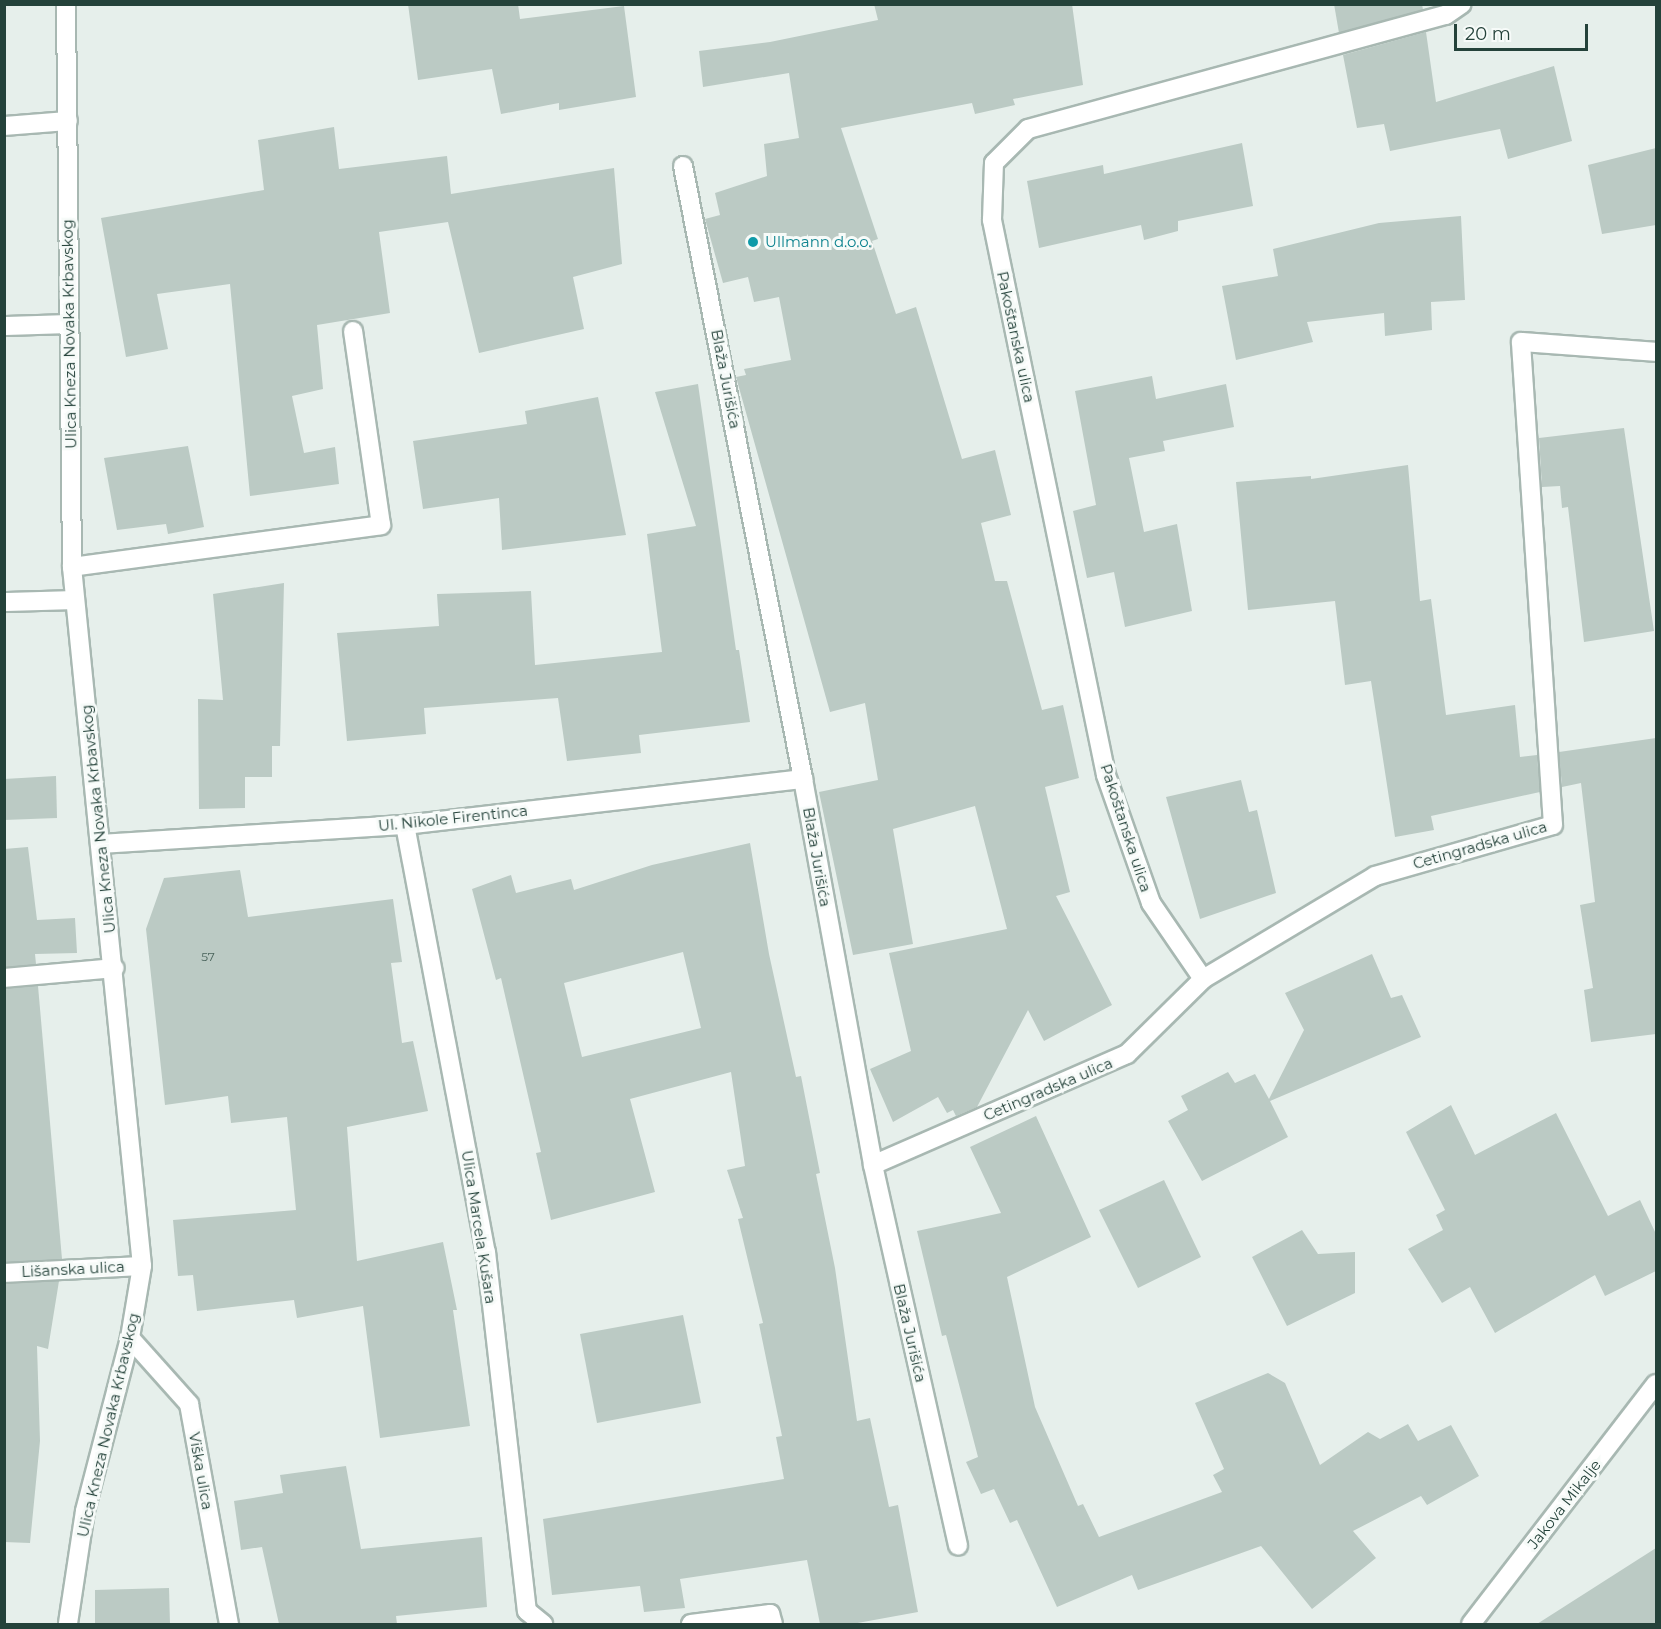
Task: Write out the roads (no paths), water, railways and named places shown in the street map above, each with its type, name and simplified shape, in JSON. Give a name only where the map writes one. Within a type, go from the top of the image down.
[{"type":"street","name":"Ulica Kneza Novaka Krbavskog","points":[[66,4],[72,567],[115,968],[142,1266],[130,1338],[86,1511],[68,1624]]},
{"type":"street","name":"Pakoštanska ulica","points":[[1203,980],[1151,903],[1106,775],[992,220],[994,163],[1028,129],[1446,15],[1462,4]]},
{"type":"street","points":[[4,126],[68,121]]},
{"type":"street","name":"Blaža Jurišića","points":[[683,166],[803,779],[873,1165],[958,1546]]},
{"type":"street","points":[[4,326],[68,324]]},
{"type":"street","points":[[72,567],[381,525],[353,331]]},
{"type":"street","name":"Cetingradska ulica","points":[[873,1165],[1128,1054],[1203,980],[1375,876],[1553,825],[1521,342],[1656,352]]},
{"type":"street","points":[[4,602],[75,600]]},
{"type":"street","name":"Ul. Nikole Firentinca","points":[[101,844],[405,825],[803,779]]},
{"type":"street","name":"Ulica Marcela Kušara","points":[[405,825],[486,1252],[527,1611],[543,1624]]},
{"type":"street","points":[[4,978],[115,968]]},
{"type":"street","name":"Lišanska ulica","points":[[4,1272],[142,1266]]},
{"type":"street","name":"Viška ulica","points":[[130,1338],[189,1404],[229,1624]]},
{"type":"street","name":"Jakova Mikalje","points":[[1471,1624],[1656,1384]]},
{"type":"street","points":[[691,1624],[770,1614],[773,1624]]},
{"type":"place","name":"Ullmann d.o.o.","points":[[753,242]]}]
